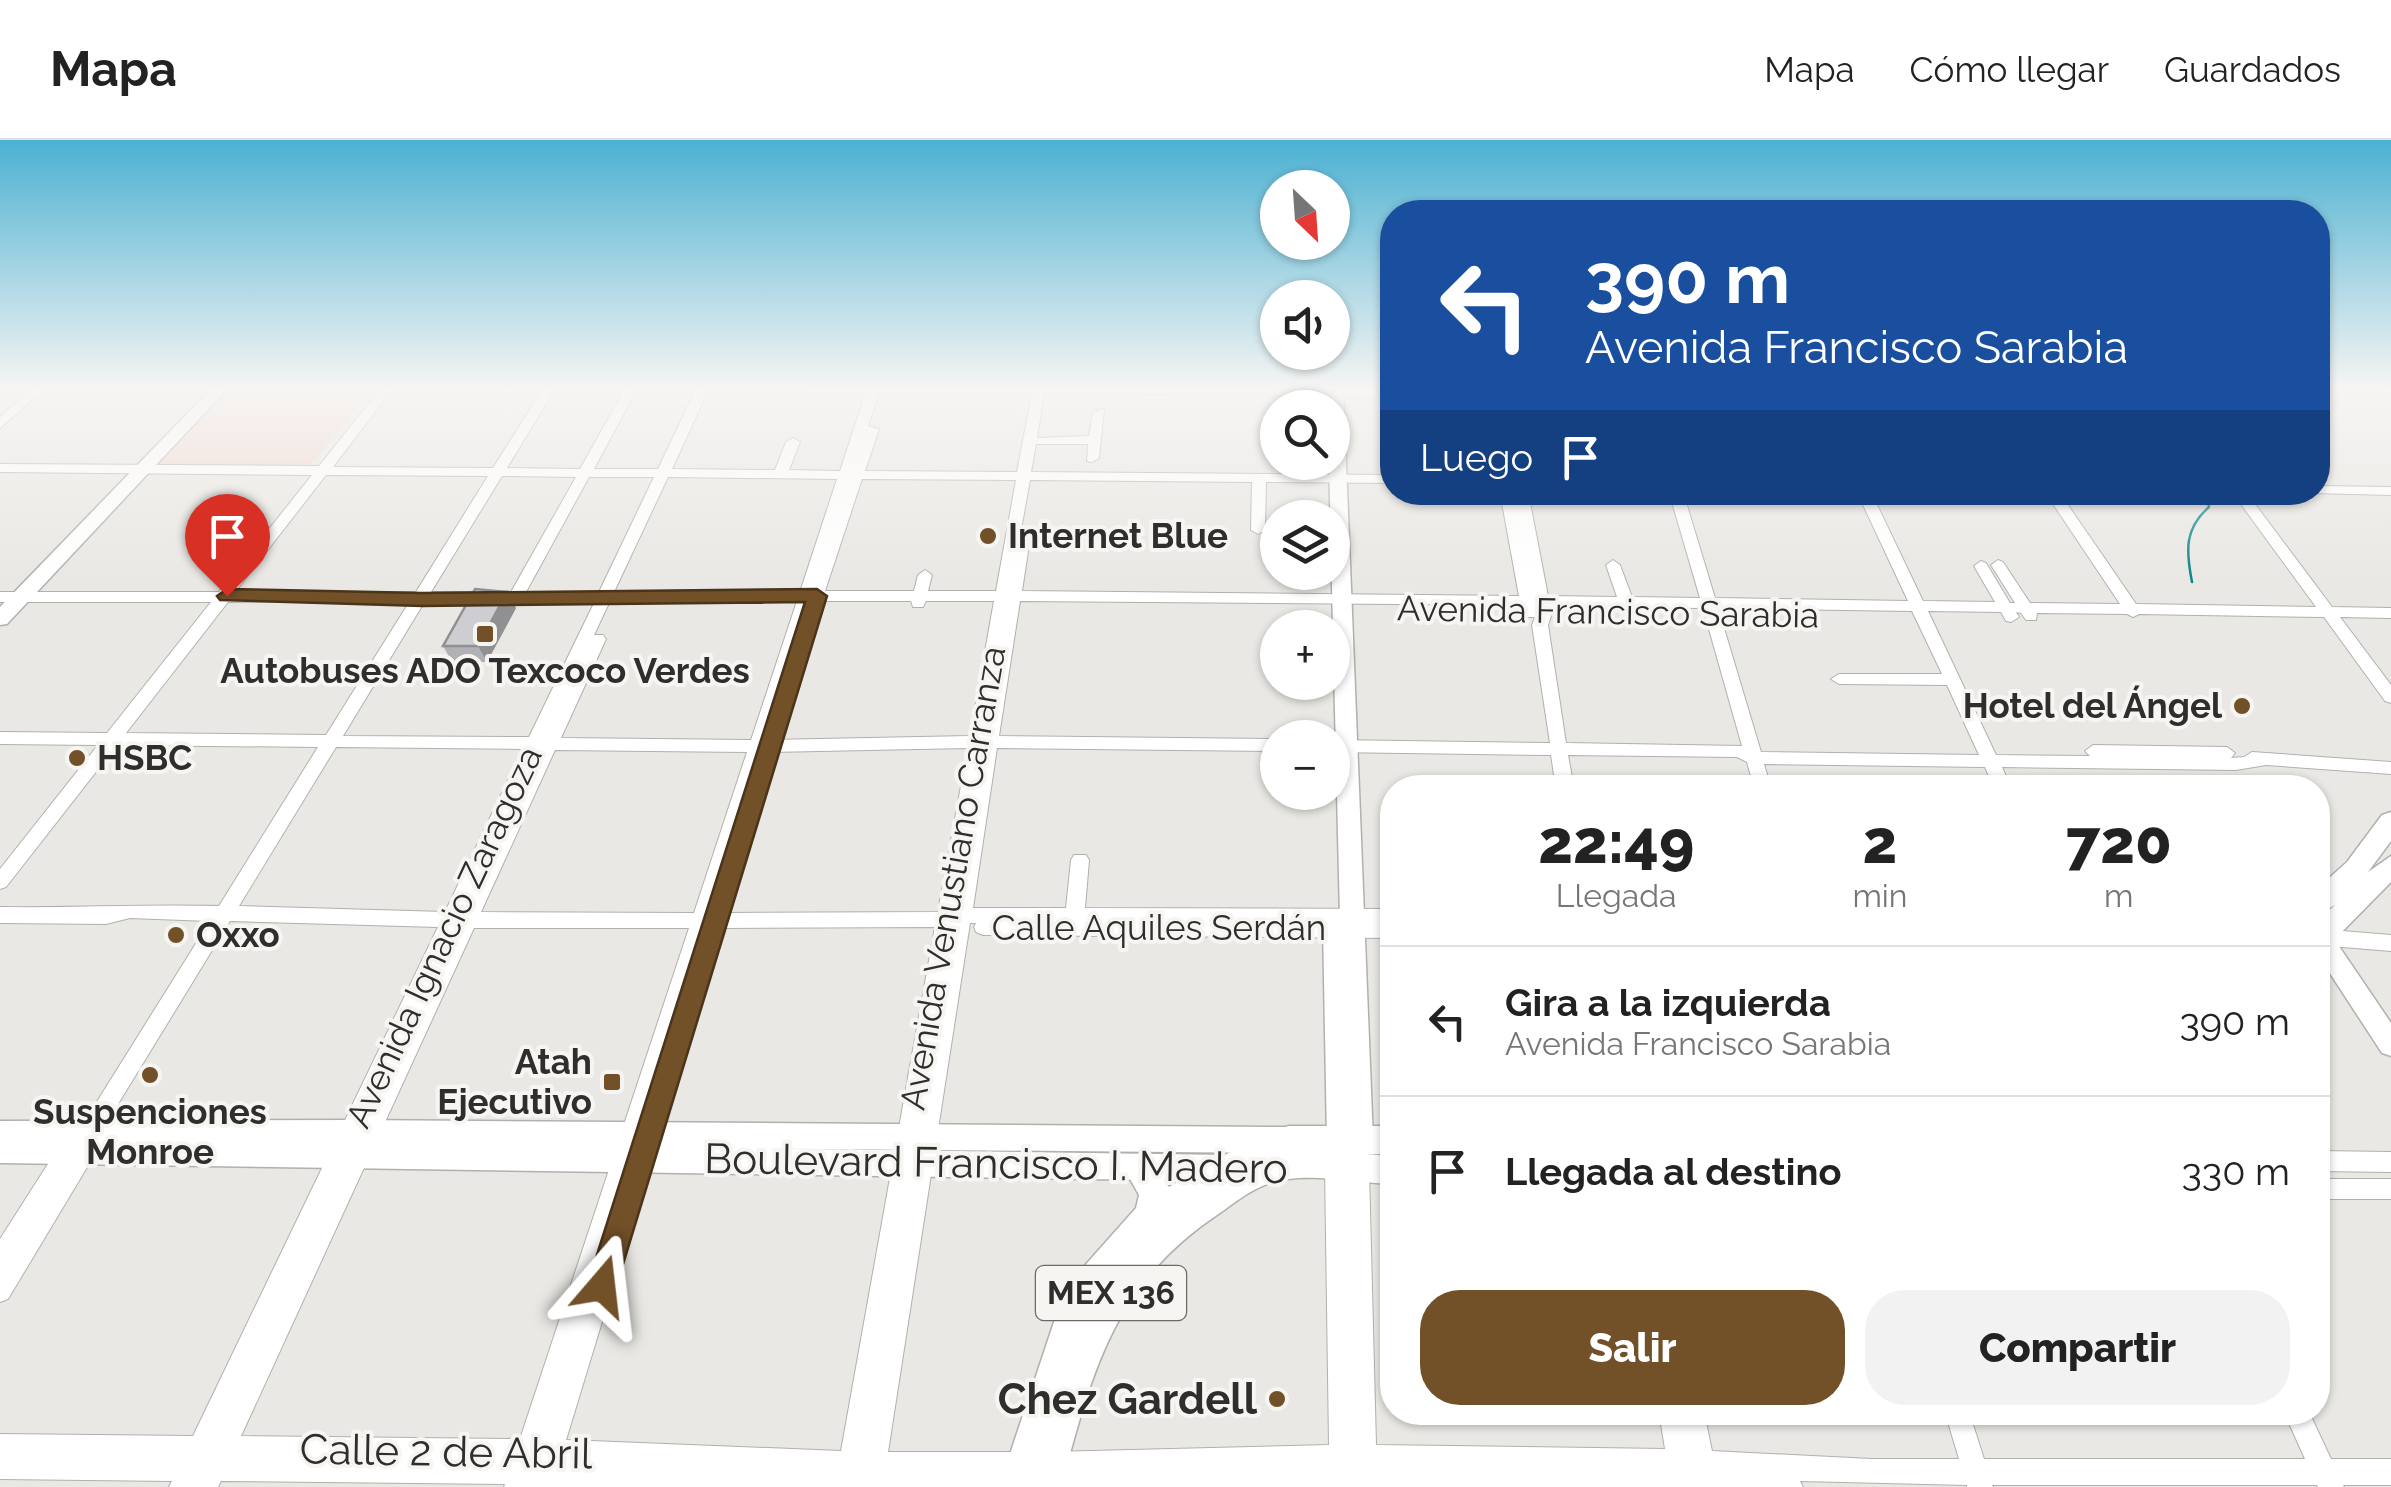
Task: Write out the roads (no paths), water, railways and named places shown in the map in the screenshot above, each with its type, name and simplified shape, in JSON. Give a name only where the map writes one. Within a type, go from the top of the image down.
[{"type":"main road","points":[[136,468],[151,450]]},
{"type":"main road","points":[[0,619],[13,593],[155,450]]},
{"type":"main road","points":[[1341,810],[1348,1154]]},
{"type":"main road","points":[[2330,893],[2356,869],[2391,822]]},
{"type":"main road","points":[[2330,925],[2391,866]]},
{"type":"main road","points":[[2330,955],[2391,1045]]},
{"type":"main road","name":"Boulevard Francisco I. Madero","points":[[0,1134],[356,1143],[1279,1154],[1348,1154],[1380,1144]]},
{"type":"main road","name":"Boulevard Francisco I. Madero","points":[[0,1150],[86,1137]]},
{"type":"main road","name":"Boulevard Francisco I. Madero","points":[[916,1151],[1140,1170],[1230,1168]]},
{"type":"main road","name":"MEX 136","points":[[1032,1480],[1074,1313],[1092,1282],[1152,1215],[1230,1168],[1279,1154]]},
{"type":"main road","name":"MEX 136","points":[[1032,1480],[1108,1297],[1144,1252],[1177,1222],[1279,1154]]},
{"type":"main road","name":"Boulevard Francisco I. Madero","points":[[1348,1154],[1380,1166]]},
{"type":"main road","points":[[1140,1170],[1156,1192],[1152,1215]]},
{"type":"street","points":[[0,882],[338,450]]},
{"type":"street","points":[[0,1292],[12,1250],[337,738],[514,450]]},
{"type":"street","points":[[514,600],[597,450]]},
{"type":"street","name":"Avenida Ignacio Zaragoza","points":[[202,1468],[680,450]]},
{"type":"street","points":[[781,473],[790,450]]},
{"type":"street","points":[[533,1471],[708,917],[770,742],[809,600],[858,450]]},
{"type":"street","name":"Avenida Venustiano Carranza","points":[[860,1478],[937,1034],[949,921],[966,859],[1033,450]]},
{"type":"street","name":"Avenida Venustiano Carranza","points":[[1029,477],[1036,450]]},
{"type":"street","points":[[1092,458],[1093,450]]},
{"type":"street","points":[[0,468],[1259,478],[1258,530]]},
{"type":"street","points":[[1350,475],[1380,478]]},
{"type":"street","points":[[2330,490],[2391,491]]},
{"type":"street","points":[[1512,505],[1520,526],[1537,612],[1562,775]]},
{"type":"street","points":[[1520,526],[1521,505]]},
{"type":"street","points":[[1680,505],[1747,752],[1757,775]]},
{"type":"street","points":[[1870,505],[1996,775]]},
{"type":"street","points":[[2061,505],[2134,612]]},
{"type":"street","points":[[2248,505],[2391,696]]},
{"type":"street","points":[[1613,565],[1626,602]]},
{"type":"street","points":[[1991,566],[2019,613]]},
{"type":"street","points":[[919,601],[925,576]]},
{"type":"street","name":"Avenida Francisco Sarabia","points":[[13,593],[422,600],[1123,602],[1537,612],[1709,606]]},
{"type":"street","name":"Avenida Francisco Sarabia","points":[[1537,612],[1626,602],[1919,612],[2391,613]]},
{"type":"street","name":"Avenida Francisco Sarabia","points":[[2328,615],[2391,624]]},
{"type":"street","points":[[1839,679],[1951,680]]},
{"type":"street","points":[[0,729],[337,738],[1260,745]]},
{"type":"street","points":[[0,738],[116,734]]},
{"type":"street","points":[[1350,746],[2263,760],[2391,768]]},
{"type":"street","points":[[1074,922],[1080,860]]},
{"type":"street","name":"Calle Aquiles Serdán","points":[[0,904],[116,906],[130,911]]},
{"type":"street","name":"Calle Aquiles Serdán","points":[[0,915],[106,916],[130,911],[460,919],[708,917],[1342,924],[1380,929]]},
{"type":"street","name":"Calle Aquiles Serdán","points":[[1342,924],[1380,919]]},
{"type":"street","points":[[2330,937],[2389,939]]},
{"type":"street","points":[[1348,1154],[1353,1474]]},
{"type":"street","points":[[2330,1161],[2391,1162]]},
{"type":"street","points":[[2330,1164],[2352,1189]]},
{"type":"street","points":[[2330,1189],[2391,1189]]},
{"type":"street","points":[[1675,1425],[1693,1478]]},
{"type":"street","points":[[1692,1425],[1693,1478]]},
{"type":"street","points":[[1961,1425],[1978,1480]]},
{"type":"street","points":[[2302,1425],[2328,1479]]},
{"type":"street","name":"Calle 2 de Abril","points":[[1,1453],[91,1456],[202,1468],[321,1460],[412,1461],[533,1471],[615,1463],[860,1478],[1032,1480],[1210,1471],[1353,1474],[1407,1469],[1788,1480],[2328,1479],[2391,1472]]},
{"type":"waterway","points":[[2192,582],[2189,541],[2208,505]]},
{"type":"place","name":"Internet Blue","points":[[988,536]]},
{"type":"place","name":"Autobuses ADO Texcoco Verdes","points":[[485,634]]},
{"type":"place","name":"Hotel del Ángel","points":[[2242,706]]},
{"type":"place","name":"HSBC","points":[[77,758]]},
{"type":"place","name":"Oxxo","points":[[176,935]]},
{"type":"place","name":"Suspenciones Monroe","points":[[150,1075]]},
{"type":"place","name":"Atah Ejecutivo","points":[[612,1082]]},
{"type":"place","name":"Chez Gardell","points":[[1277,1399]]}]
